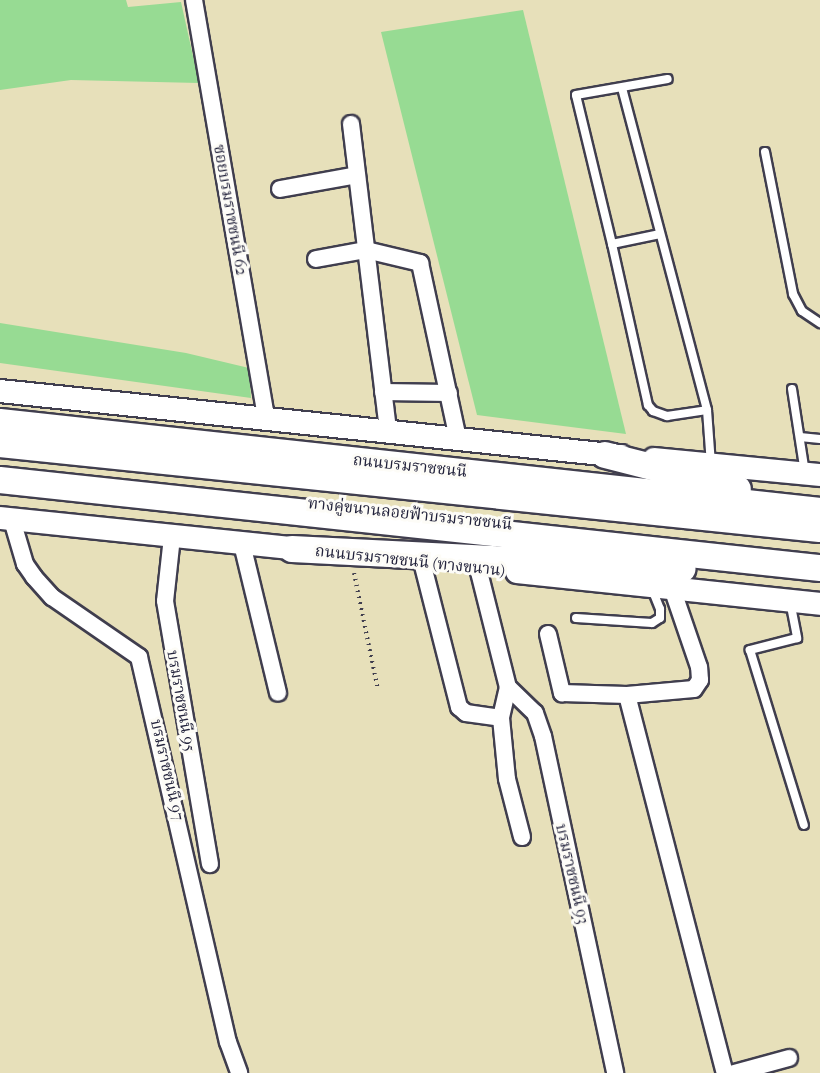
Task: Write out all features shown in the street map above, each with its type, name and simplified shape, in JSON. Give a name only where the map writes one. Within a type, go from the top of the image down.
[{"type":"main road","points":[[0,391],[813,474]]},
{"type":"main road","name":"ถนนบรมราชชนนี","points":[[0,422],[820,511]]},
{"type":"main road","name":"ทางคู่ขนานลอยฟ้าบรมราชชนนี","points":[[0,444],[820,529]]},
{"type":"main road","points":[[605,454],[820,511]]},
{"type":"main road","name":"ทางคู่ขนานลอยฟ้าบรมราชชนนี","points":[[0,471],[820,558]]},
{"type":"main road","points":[[0,480],[820,568]]},
{"type":"main road","name":"ถนนบรมราชชนนี (ทางขนาน)","points":[[6,519],[820,604]]},
{"type":"main road","points":[[292,549],[820,576]]},
{"type":"street","name":"ซอยบรมราชชนนี 62","points":[[194,0],[266,419]]},
{"type":"street","points":[[351,124],[388,432]]},
{"type":"street","points":[[280,189],[357,175]]},
{"type":"street","points":[[316,259],[366,250],[420,263],[458,439]]},
{"type":"street","points":[[383,392],[449,393]]},
{"type":"street","name":"บรมราชชนนี 97","points":[[6,519],[25,564],[52,597],[118,639],[139,657],[228,1041],[239,1073]]},
{"type":"street","name":"บรมราชชนนี 95","points":[[172,537],[165,601],[210,864]]},
{"type":"street","points":[[242,544],[278,693]]},
{"type":"street","points":[[422,562],[459,707],[466,713],[501,718]]},
{"type":"street","points":[[477,568],[508,687],[501,718],[507,779],[522,837]]},
{"type":"street","points":[[548,634],[562,693],[680,693],[694,689],[700,680],[661,587]]},
{"type":"street","name":"บรมราชชนนี 93","points":[[508,687],[535,713],[543,736],[615,1073]]},
{"type":"street","points":[[627,694],[725,1073]]},
{"type":"street","points":[[734,1073],[789,1058]]},
{"type":"lane","points":[[668,79],[622,88],[583,91],[576,95],[576,103],[612,244],[648,405],[653,411],[667,416],[707,410]]},
{"type":"lane","points":[[622,88],[707,410],[711,465]]},
{"type":"lane","points":[[765,152],[793,294],[802,311],[820,323]]},
{"type":"lane","points":[[612,244],[660,234]]},
{"type":"lane","points":[[792,389],[800,437],[813,474]]},
{"type":"lane","points":[[800,437],[820,439]]},
{"type":"lane","points":[[576,618],[652,623],[660,618],[661,587]]},
{"type":"lane","points":[[790,601],[797,638],[750,650],[804,825]]},
{"type":"path","points":[[351,555],[378,690]]},
{"type":"green space","points":[[0,0],[126,0],[128,7],[181,2],[199,83],[71,80],[0,90]]},
{"type":"green space","points":[[523,10],[626,434],[477,415],[381,32]]},
{"type":"green space","points":[[0,323],[186,353],[249,368],[251,398],[0,363]]}]
